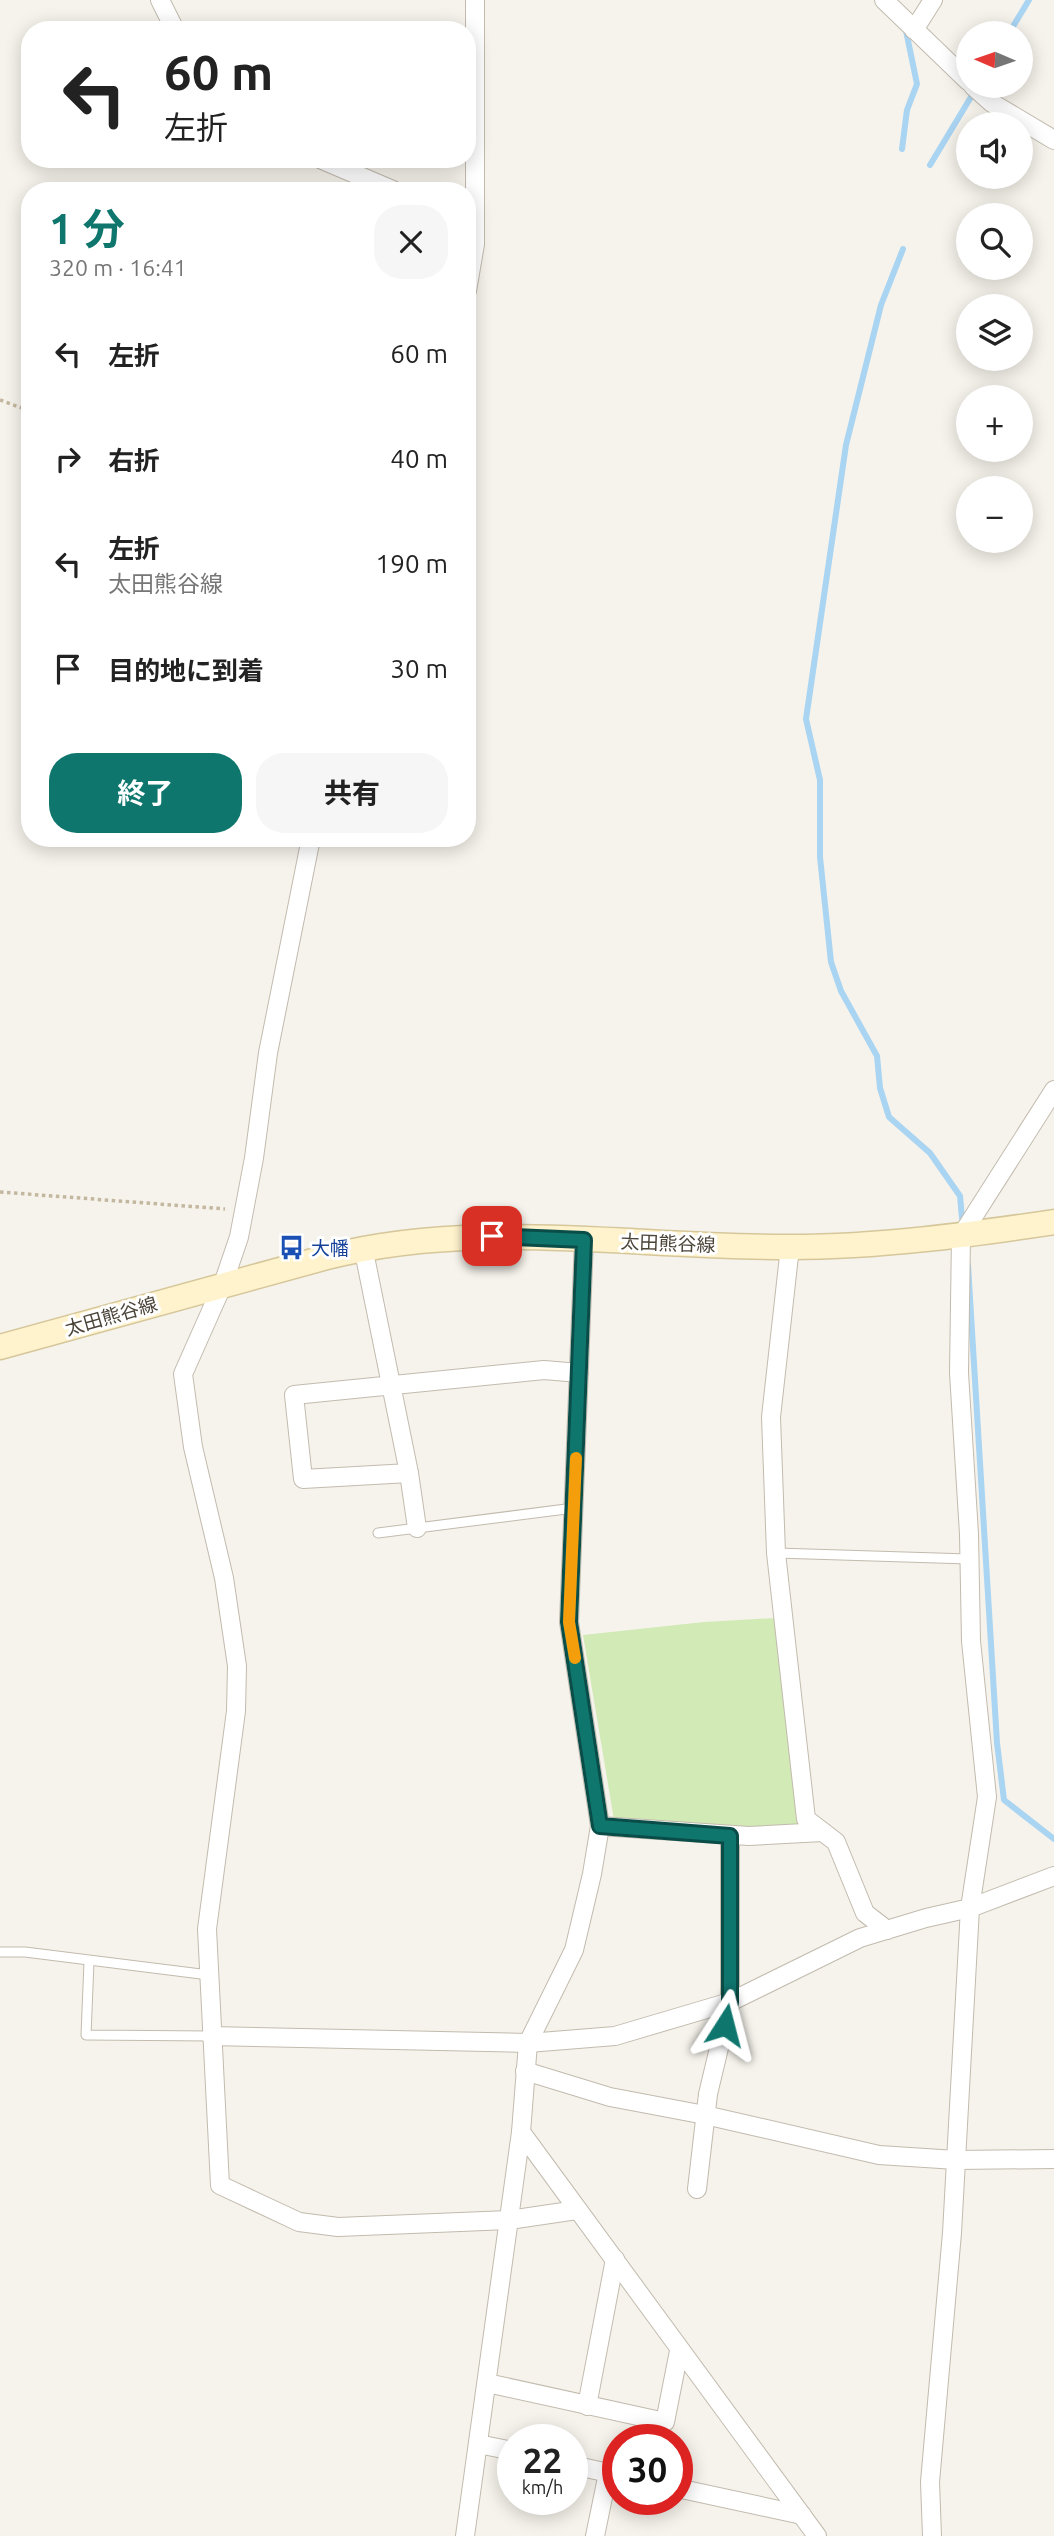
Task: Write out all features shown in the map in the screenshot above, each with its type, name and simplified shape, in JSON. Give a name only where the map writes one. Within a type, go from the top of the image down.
[{"type":"main road","name":"太田熊谷線","points":[[0,1347],[363,1247],[448,1237],[790,1247],[856,1245],[961,1236],[1054,1222]]},
{"type":"street","points":[[160,0],[170,21]]},
{"type":"street","points":[[475,0],[475,21]]},
{"type":"street","points":[[914,30],[933,0]]},
{"type":"street","points":[[888,4],[956,70]]},
{"type":"street","points":[[986,98],[1054,140]]},
{"type":"street","points":[[341,168],[374,182]]},
{"type":"street","points":[[309,847],[268,1052],[239,1237],[223,1284],[183,1374],[193,1447],[224,1578],[237,1666],[236,1711],[207,1929],[219,2185],[299,2222],[338,2227],[509,2220],[577,2210]]},
{"type":"street","points":[[932,2536],[930,2482],[956,2160],[970,1908],[987,1797],[971,1641],[959,1373],[961,1236],[1054,1090]]},
{"type":"street","points":[[465,2536],[509,2220],[528,2043],[573,1950],[592,1874],[600,1826],[569,1622],[584,1240]]},
{"type":"street","points":[[363,1247],[409,1473],[417,1528]]},
{"type":"street","points":[[790,1247],[771,1417],[776,1553],[806,1819],[836,1842],[865,1913],[887,1930]]},
{"type":"street","points":[[409,1473],[303,1479],[294,1395],[544,1370],[579,1373]]},
{"type":"street","points":[[600,1826],[730,1836],[823,1832]]},
{"type":"street","points":[[697,2189],[708,2094],[730,2002],[730,1836]]},
{"type":"street","points":[[211,2036],[528,2043],[615,2036],[730,2002],[860,1938],[970,1908],[1054,1875]]},
{"type":"street","points":[[525,2071],[610,2097],[705,2115],[878,2155],[956,2160],[1054,2159]]},
{"type":"street","points":[[520,2132],[810,2529]]},
{"type":"street","points":[[587,2406],[615,2259]]},
{"type":"street","points":[[487,2383],[665,2422],[679,2351]]},
{"type":"street","points":[[478,2444],[497,2448]]},
{"type":"street","points":[[693,2493],[810,2529]]},
{"type":"street","points":[[595,2536],[602,2512]]},
{"type":"lane","points":[[378,1533],[574,1508]]},
{"type":"lane","points":[[776,1553],[969,1559]]},
{"type":"lane","points":[[0,1952],[26,1952],[209,1975]]},
{"type":"lane","points":[[89,1962],[86,2035],[211,2036]]},
{"type":"path","points":[[0,400],[21,408]]},
{"type":"path","points":[[0,1192],[174,1203],[244,1211]]},
{"type":"green space","points":[[775,1618],[801,1826],[737,1828],[614,1820],[583,1635],[704,1622]]},
{"type":"waterway","points":[[1016,21],[1029,0]]},
{"type":"waterway","points":[[902,149],[907,110],[917,84],[905,26]]},
{"type":"waterway","points":[[930,165],[970,98]]},
{"type":"waterway","points":[[903,249],[881,305],[846,445],[806,719],[820,780],[820,857],[831,962],[841,991],[877,1056],[880,1088],[889,1117],[930,1153],[960,1196],[962,1218]]},
{"type":"waterway","points":[[968,1265],[997,1743],[1004,1800],[1054,1839]]},
{"type":"slow traffic","points":[[575,1658],[569,1622],[576,1458]]},
{"type":"place","name":"大幡","points":[[291,1248]]},
{"type":"route","points":[[492,1236],[584,1240],[569,1622],[600,1826],[730,1836],[730,2002],[725,2025]]}]
